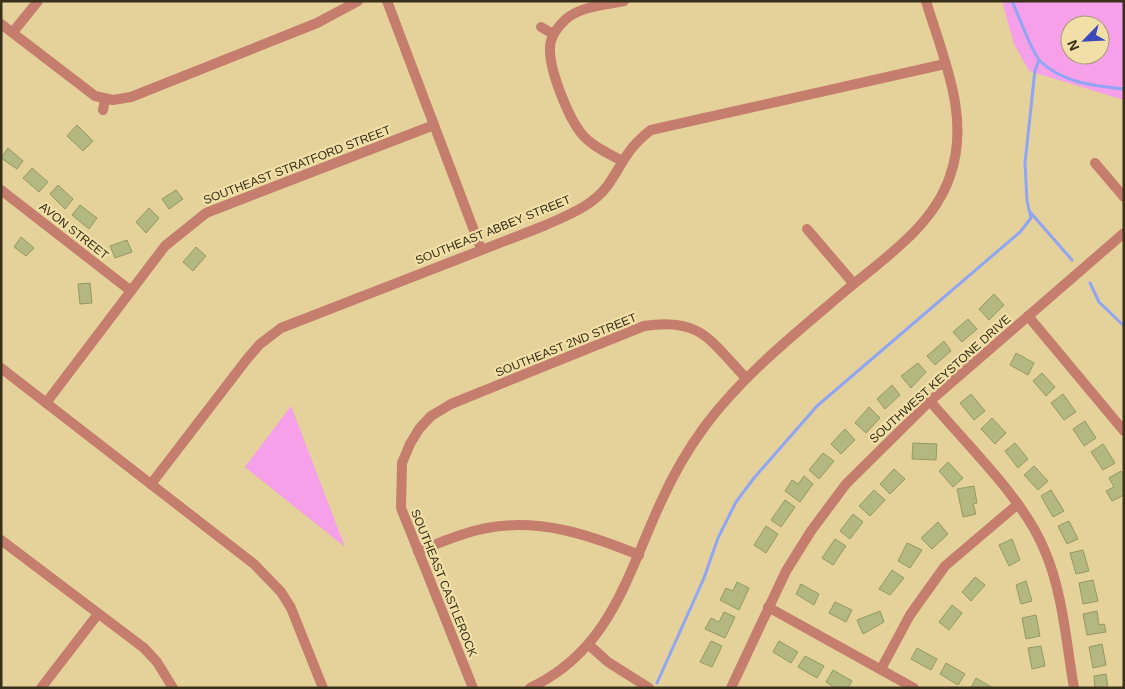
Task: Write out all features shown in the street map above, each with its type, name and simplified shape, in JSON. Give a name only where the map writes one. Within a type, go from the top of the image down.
[{"type":"street","points":[[13,32],[38,1]]},
{"type":"street","points":[[1,24],[90,92],[104,105],[131,97],[317,23],[358,1]]},
{"type":"street","points":[[387,1],[481,248]]},
{"type":"street","points":[[622,161],[598,148],[581,134],[553,71],[550,48],[553,34],[566,18],[578,11],[624,1]]},
{"type":"street","points":[[530,688],[556,675],[589,645],[610,616],[639,555],[660,503],[680,466],[704,427],[745,377],[917,230],[944,193],[956,154],[958,112],[926,1]]},
{"type":"street","points":[[541,27],[553,34]]},
{"type":"street","name":"SOUTHEAST ABBEY STREET","points":[[151,484],[247,359],[270,335],[280,328],[481,248],[546,225],[584,207],[607,187],[635,142],[651,130],[945,64]]},
{"type":"street","name":"SOUTHEAST STRATFORD STREET","points":[[46,403],[165,246],[182,230],[206,213],[434,126]]},
{"type":"street","points":[[1095,163],[1124,196]]},
{"type":"street","name":"AVON STREET","points":[[1,190],[131,291]]},
{"type":"street","points":[[807,229],[854,284]]},
{"type":"street","name":"SOUTHWEST KEYSTONE DRIVE","points":[[731,688],[786,571],[810,531],[846,484],[930,401],[1028,316],[1122,240]]},
{"type":"street","points":[[1028,316],[1124,430]]},
{"type":"street","name":"SOUTHEAST 2ND STREET","points":[[440,411],[451,404],[644,326],[666,322],[688,325],[705,335],[745,377]]},
{"type":"street","points":[[1,368],[254,564],[280,592],[291,608],[323,688]]},
{"type":"street","points":[[930,401],[1018,504],[1034,528],[1052,569],[1074,688]]},
{"type":"street","name":"SOUTHEAST CASTLEROCK","points":[[440,411],[418,429],[402,463],[401,508],[473,688]]},
{"type":"street","points":[[881,669],[910,615],[945,566],[1018,504]]},
{"type":"street","points":[[418,552],[458,536],[487,528],[521,526],[573,531],[639,555]]},
{"type":"street","points":[[1,540],[144,648],[157,662],[173,688]]},
{"type":"street","points":[[768,608],[914,688]]},
{"type":"street","points":[[41,688],[98,614]]},
{"type":"street","points":[[589,645],[615,667],[649,688]]},
{"type":"shaded area","points":[[1002,1],[1124,1],[1124,100],[1029,71],[1014,44]]},
{"type":"shaded area","points":[[291,406],[345,547],[245,467]]},
{"type":"building","points":[[77,125],[93,141],[83,151],[67,136]]},
{"type":"building","points":[[8,148],[23,161],[17,169],[1,158]]},
{"type":"building","points":[[32,168],[48,182],[39,192],[23,178]]},
{"type":"building","points":[[58,185],[73,199],[65,209],[50,194]]},
{"type":"building","points":[[176,190],[183,199],[169,209],[162,199]]},
{"type":"building","points":[[80,205],[97,218],[89,229],[72,215]]},
{"type":"building","points":[[149,208],[159,218],[146,233],[136,222]]},
{"type":"building","points":[[21,237],[34,248],[26,256],[14,247]]},
{"type":"building","points":[[127,240],[132,252],[115,258],[110,246]]},
{"type":"building","points":[[196,247],[206,256],[193,271],[183,262]]},
{"type":"building","points":[[90,283],[92,303],[80,304],[78,284]]},
{"type":"building","points":[[994,294],[1004,305],[989,320],[979,309]]},
{"type":"building","points":[[968,319],[977,329],[962,342],[953,332]]},
{"type":"building","points":[[944,341],[951,351],[935,365],[927,356]]},
{"type":"building","points":[[1016,353],[1034,363],[1028,375],[1010,365]]},
{"type":"building","points":[[918,363],[926,372],[911,388],[901,376]]},
{"type":"building","points":[[1042,373],[1055,387],[1046,396],[1033,381]]},
{"type":"building","points":[[892,385],[900,395],[885,409],[877,399]]},
{"type":"building","points":[[971,394],[985,411],[974,420],[960,403]]},
{"type":"building","points":[[1063,394],[1076,412],[1064,420],[1051,403]]},
{"type":"building","points":[[869,407],[880,418],[866,433],[855,423]]},
{"type":"building","points":[[992,418],[1006,433],[995,444],[981,429]]},
{"type":"building","points":[[1085,421],[1096,438],[1084,446],[1073,429]]},
{"type":"building","points":[[845,429],[855,440],[841,454],[831,444]]},
{"type":"building","points":[[913,443],[937,444],[936,460],[912,459]]},
{"type":"building","points":[[1015,443],[1028,459],[1018,468],[1005,451]]},
{"type":"building","points":[[1103,444],[1115,463],[1103,470],[1091,452]]},
{"type":"building","points":[[823,453],[834,461],[819,479],[809,470]]},
{"type":"building","points":[[948,462],[963,478],[953,487],[939,471]]},
{"type":"building","points":[[1034,466],[1048,481],[1038,490],[1024,475]]},
{"type":"building","points":[[894,469],[905,479],[890,494],[880,484]]},
{"type":"building","points":[[1121,471],[1124,477],[1124,495],[1112,501],[1106,491],[1114,487],[1109,478]]},
{"type":"building","points":[[804,476],[813,484],[800,502],[785,491],[792,480],[798,484]]},
{"type":"building","points":[[974,486],[977,503],[973,504],[976,514],[963,517],[957,489]]},
{"type":"building","points":[[874,490],[885,500],[870,516],[859,506]]},
{"type":"building","points":[[1051,490],[1064,511],[1053,517],[1041,496]]},
{"type":"building","points":[[785,500],[795,507],[781,527],[771,520]]},
{"type":"building","points":[[853,514],[863,522],[850,539],[840,531]]},
{"type":"building","points":[[1069,521],[1078,539],[1067,544],[1058,526]]},
{"type":"building","points":[[938,522],[948,534],[932,549],[921,538]]},
{"type":"building","points":[[766,526],[778,534],[766,553],[754,545]]},
{"type":"building","points":[[835,539],[846,546],[833,565],[822,558]]},
{"type":"building","points":[[1012,539],[1020,560],[1009,566],[999,545]]},
{"type":"building","points":[[907,543],[922,550],[910,568],[898,561]]},
{"type":"building","points":[[1083,550],[1089,571],[1076,574],[1070,553]]},
{"type":"building","points":[[892,570],[904,578],[890,595],[879,589]]},
{"type":"building","points":[[975,577],[985,585],[971,601],[962,592]]},
{"type":"building","points":[[1093,580],[1098,601],[1083,604],[1079,583]]},
{"type":"building","points":[[1026,581],[1032,601],[1021,604],[1016,585]]},
{"type":"building","points":[[737,582],[749,588],[739,610],[720,600],[726,588],[733,591]]},
{"type":"building","points":[[801,584],[819,594],[814,605],[796,594]]},
{"type":"building","points":[[835,602],[852,610],[846,622],[829,613]]},
{"type":"building","points":[[952,605],[962,613],[949,630],[939,622]]},
{"type":"building","points":[[880,611],[884,622],[863,634],[857,620]]},
{"type":"building","points":[[1097,611],[1099,625],[1104,624],[1106,632],[1087,635],[1083,614]]},
{"type":"building","points":[[724,612],[735,617],[725,638],[705,629],[711,618],[719,622]]},
{"type":"building","points":[[1036,615],[1040,636],[1026,639],[1022,618]]},
{"type":"building","points":[[711,641],[722,646],[712,667],[700,662]]},
{"type":"building","points":[[779,641],[798,652],[791,663],[773,652]]},
{"type":"building","points":[[1102,644],[1106,665],[1093,668],[1089,647]]},
{"type":"building","points":[[1041,646],[1045,666],[1032,669],[1028,648]]},
{"type":"building","points":[[917,648],[937,659],[931,670],[911,659]]},
{"type":"building","points":[[805,656],[824,666],[817,678],[798,667]]},
{"type":"building","points":[[946,663],[965,674],[958,685],[940,674]]},
{"type":"building","points":[[833,670],[852,681],[848,688],[835,688],[826,682]]},
{"type":"building","points":[[1106,674],[1108,688],[1095,688],[1094,676]]},
{"type":"building","points":[[976,678],[993,688],[971,688]]},
{"type":"waterway","points":[[1012,1],[1025,33],[1040,61],[1069,79],[1124,89]]},
{"type":"waterway","points":[[657,683],[704,578],[718,538],[736,502],[754,478],[817,406],[1020,232],[1031,218],[1027,201],[1025,163],[1035,70],[1039,60]]},
{"type":"waterway","points":[[1030,212],[1072,260]]},
{"type":"waterway","points":[[1090,283],[1099,302],[1124,326]]}]
